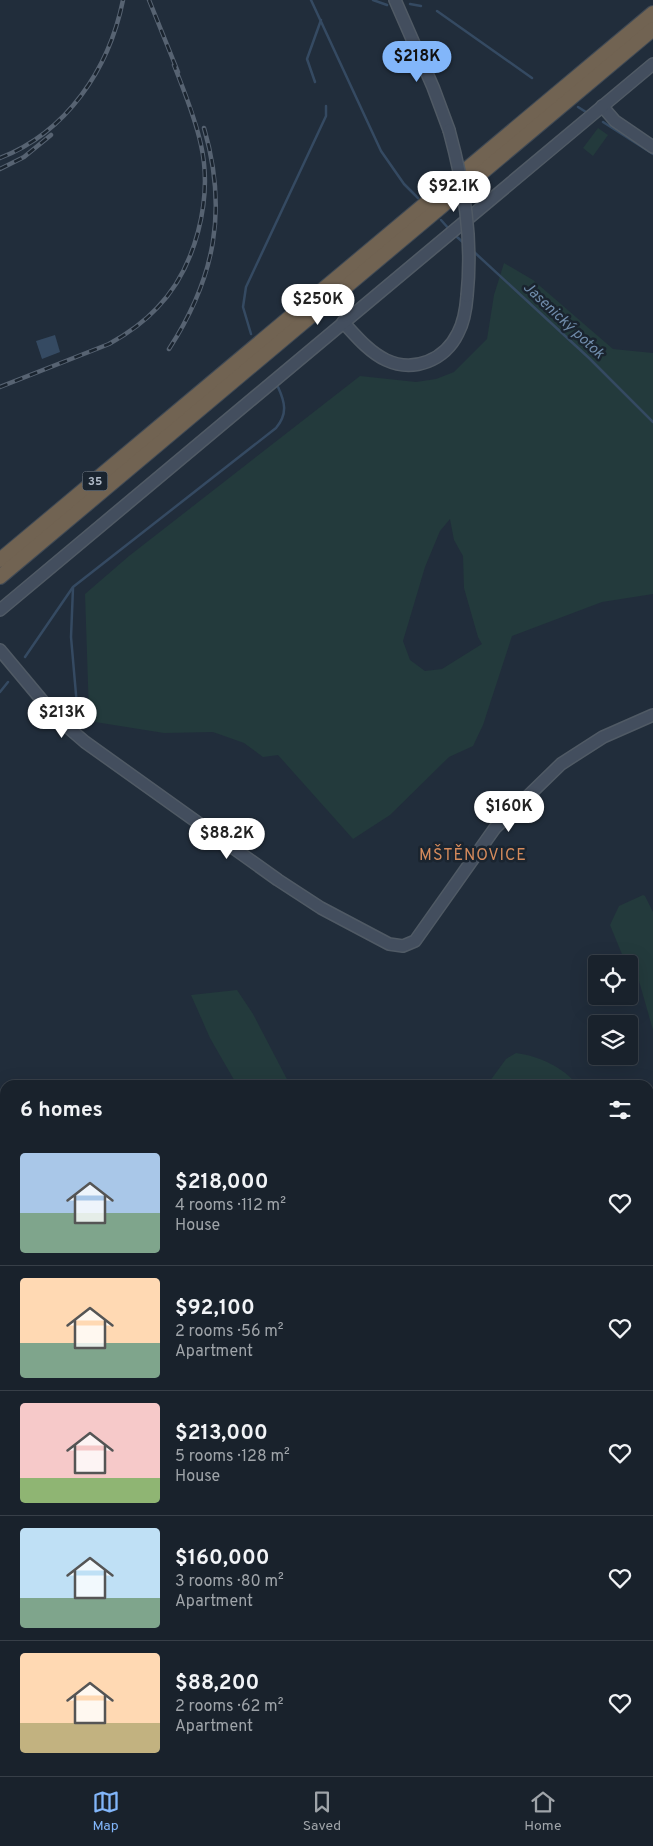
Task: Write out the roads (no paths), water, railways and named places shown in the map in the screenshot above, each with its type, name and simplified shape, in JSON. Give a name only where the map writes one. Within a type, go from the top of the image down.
[{"type":"highway","name":"35","points":[[0,560],[653,14]]},
{"type":"highway","name":"35","points":[[0,577],[653,29]]},
{"type":"street","points":[[344,322],[378,356],[394,363],[419,364],[438,357],[452,343],[461,326],[467,296],[469,251],[467,210],[461,177],[448,130],[433,87],[395,0]]},
{"type":"street","points":[[0,610],[653,64]]},
{"type":"street","points":[[602,106],[615,121],[653,147]]},
{"type":"street","points":[[0,650],[56,717],[85,742],[314,903],[389,944],[404,946],[415,941],[495,828],[561,764],[603,737],[653,715]]},
{"type":"water","points":[[55,335],[60,352],[42,359],[36,341]]},
{"type":"waterway","name":"Jasenický potok","points":[[311,0],[381,151],[404,184],[418,198]]},
{"type":"waterway","points":[[373,0],[387,5]]},
{"type":"waterway","points":[[410,4],[421,6]]},
{"type":"waterway","points":[[437,11],[532,78]]},
{"type":"waterway","points":[[315,82],[307,59],[321,20]]},
{"type":"waterway","points":[[251,334],[243,307],[246,287],[326,116],[326,106]]},
{"type":"waterway","points":[[578,107],[586,112]]},
{"type":"waterway","points":[[603,122],[653,154]]},
{"type":"waterway","name":"Jasenický potok","points":[[441,220],[449,229]]},
{"type":"waterway","name":"Jasenický potok","points":[[457,237],[465,244]]},
{"type":"waterway","name":"Jasenický potok","points":[[473,251],[589,358],[653,422]]},
{"type":"waterway","points":[[25,657],[73,587],[276,428],[284,413],[278,387]]},
{"type":"waterway","points":[[73,588],[71,637],[79,729]]},
{"type":"waterway","points":[[0,692],[8,682]]},
{"type":"railway","points":[[0,158],[24,147],[46,132],[65,115],[81,95],[96,73],[107,50],[123,0]]},
{"type":"railway","points":[[149,0],[178,72]]},
{"type":"railway","points":[[0,387],[109,344],[122,336],[157,308],[171,292],[182,273],[198,231],[205,187],[204,166],[196,124],[174,65]]},
{"type":"railway","points":[[169,349],[185,322],[197,296],[207,269],[213,243],[216,215],[215,187],[204,128]]},
{"type":"railway","points":[[0,169],[24,157],[51,135]]},
{"type":"district","name":"MŠTĚNOVICE","points":[[473,854]]}]
